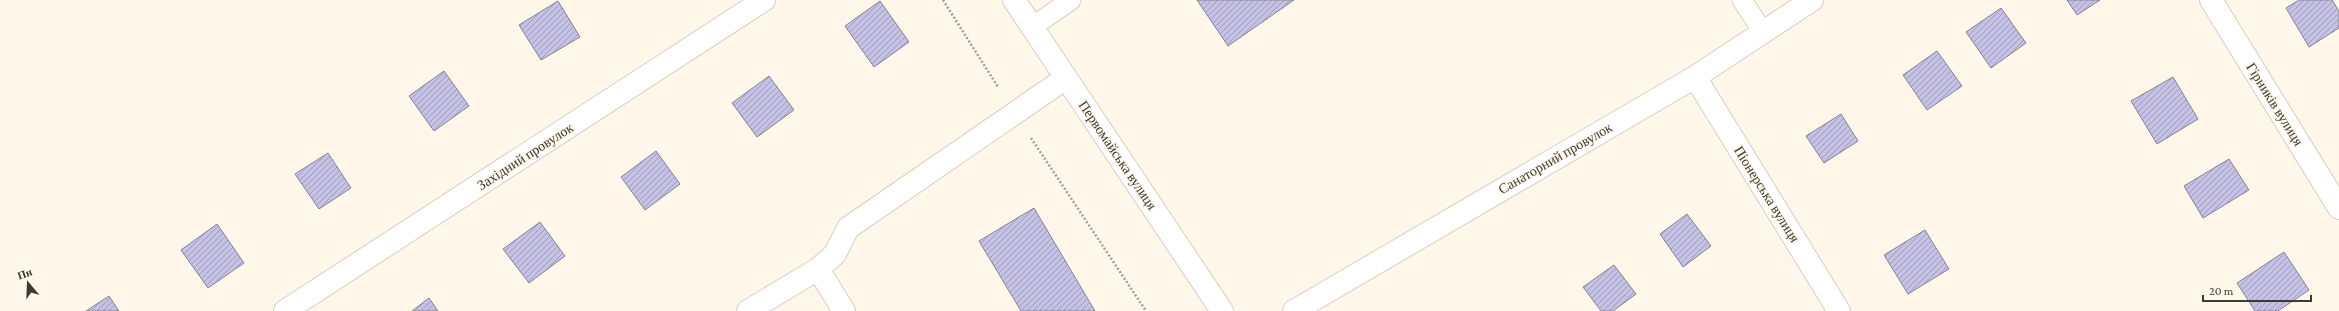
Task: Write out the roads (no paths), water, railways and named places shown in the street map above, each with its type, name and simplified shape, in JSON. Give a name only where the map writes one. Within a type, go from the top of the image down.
[{"type":"street","name":"Західний провулок","points":[[285,311],[764,0]]},
{"type":"street","name":"Первомайська вулиця","points":[[1014,0],[1222,311]]},
{"type":"street","name":"Санаторний провулок","points":[[1294,311],[1695,77],[1812,0]]},
{"type":"street","name":"Гірників вулиця","points":[[2211,0],[2339,208]]},
{"type":"street","name":"Піонерська вулиця","points":[[1695,77],[1839,311]]},
{"type":"street","points":[[748,311],[818,269],[835,254],[848,228],[1066,78]]},
{"type":"street","points":[[818,269],[844,311]]},
{"type":"lane","points":[[1032,27],[1071,0]]},
{"type":"lane","points":[[1742,0],[1763,32]]}]
